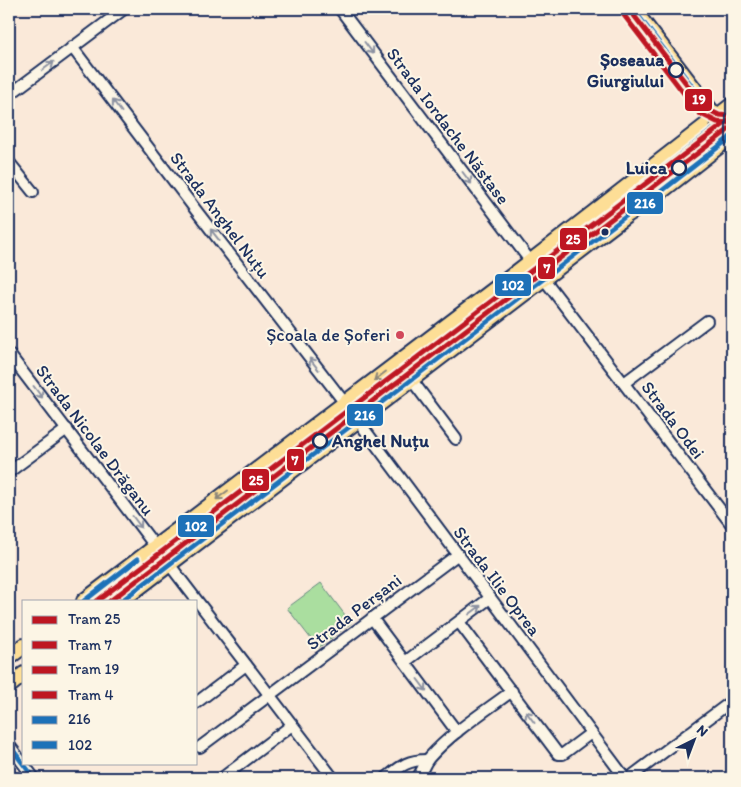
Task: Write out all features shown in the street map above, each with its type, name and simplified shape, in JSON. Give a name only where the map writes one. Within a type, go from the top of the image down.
[{"type":"main road","points":[[633,9],[727,131]]},
{"type":"main road","points":[[122,600],[410,379],[628,215],[650,201],[727,131],[732,105]]},
{"type":"main road","points":[[85,600],[530,262],[727,131]]},
{"type":"main road","points":[[9,657],[22,647]]},
{"type":"main road","points":[[9,686],[22,676]]},
{"type":"street","points":[[9,95],[124,9]]},
{"type":"street","name":"Strada Iordache Năstase","points":[[340,9],[530,262]]},
{"type":"street","name":"Strada Anghel Nuțu","points":[[72,47],[344,402]]},
{"type":"street","points":[[9,162],[34,192]]},
{"type":"street","name":"Strada Odei","points":[[544,279],[732,525]]},
{"type":"street","name":"Strada Odei","points":[[624,383],[707,321]]},
{"type":"street","name":"Strada Nicolae Drăganu","points":[[9,354],[155,546]]},
{"type":"street","points":[[410,379],[456,439]]},
{"type":"street","name":"Strada Ilie Oprea","points":[[344,402],[625,778]]},
{"type":"street","points":[[9,472],[66,429]]},
{"type":"street","name":"Strada Perșani","points":[[200,748],[457,555]]},
{"type":"street","points":[[169,564],[196,600]]},
{"type":"street","points":[[405,662],[490,598]]},
{"type":"street","points":[[198,602],[333,778]]},
{"type":"street","points":[[372,618],[457,732]]},
{"type":"street","points":[[460,622],[560,755],[591,732]]},
{"type":"street","points":[[198,701],[246,665]]},
{"type":"street","points":[[417,778],[427,760],[457,732],[512,691]]},
{"type":"street","points":[[629,778],[732,701]]},
{"type":"street","points":[[222,778],[292,725]]},
{"type":"street","points":[[9,745],[22,762]]},
{"type":"street","points":[[386,778],[414,760],[427,760]]},
{"type":"street","points":[[23,764],[34,778]]},
{"type":"green space","points":[[321,583],[351,623],[318,648],[287,608]]},
{"type":"tram line","name":"19","points":[[629,9],[705,108],[719,115],[732,116]]},
{"type":"tram line","name":"4","points":[[623,14],[699,113],[717,122],[731,123]]},
{"type":"tram line","points":[[692,156],[708,133],[711,120],[709,105]]},
{"type":"tram line","name":"25","points":[[98,600],[732,118]]},
{"type":"tram line","name":"7","points":[[111,600],[732,127]]},
{"type":"transit line","name":"216","points":[[122,600],[731,137],[633,9]]},
{"type":"transit line","name":"102","points":[[98,600],[513,285],[715,128],[726,143]]},
{"type":"transit line","name":"216","points":[[85,600],[138,559]]},
{"type":"transit line","name":"216","points":[[9,745],[22,762]]},
{"type":"transit line","name":"216","points":[[23,764],[34,778]]},
{"type":"place","name":"Șoseaua Giurgiului","points":[[676,70]]},
{"type":"place","name":"Luica","points":[[679,168]]},
{"type":"place","name":"Școala de Șoferi","points":[[400,335]]},
{"type":"place","name":"Anghel Nuțu","points":[[320,441]]}]
